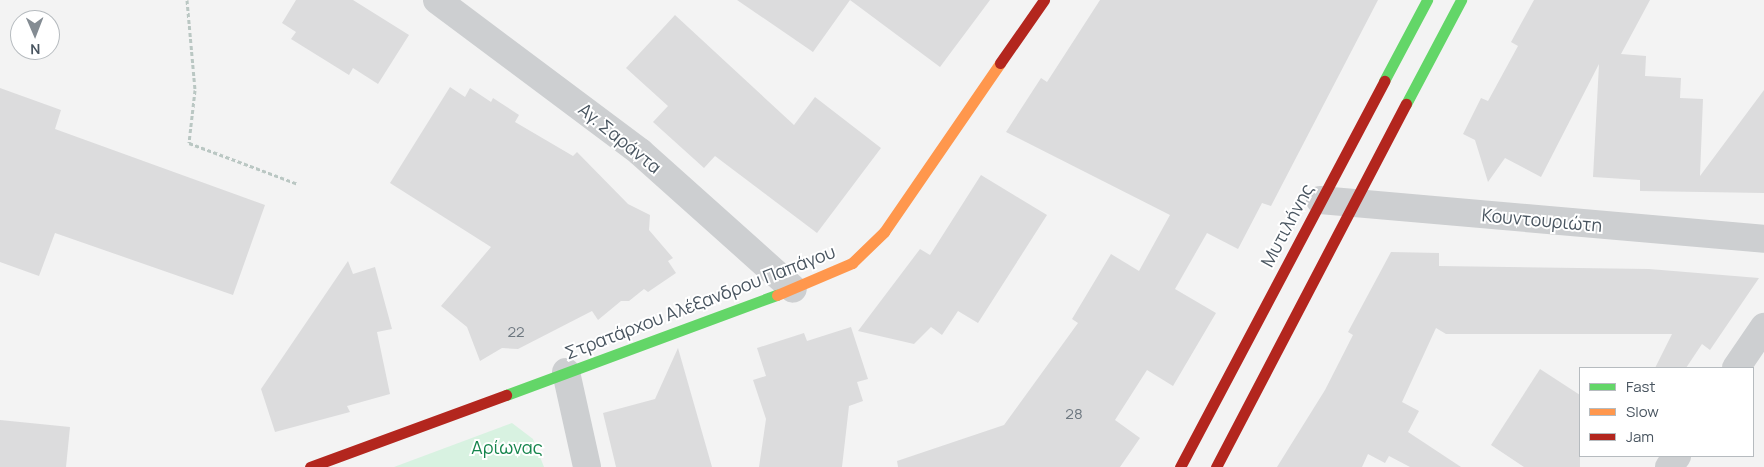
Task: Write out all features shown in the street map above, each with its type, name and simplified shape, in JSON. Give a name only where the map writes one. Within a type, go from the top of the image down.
[{"type":"street","name":"Αγ. Σαράντα","points":[[437,0],[640,152],[793,289]]},
{"type":"street","name":"Στρατάρχου Αλέξανδρου Παπάγου","points":[[310,467],[793,289],[852,263],[884,232],[1044,0]]},
{"type":"street","name":"Μυτιλήνης","points":[[1180,467],[1427,0]]},
{"type":"street","points":[[1216,467],[1461,0]]},
{"type":"street","name":"Κουντουριώτη","points":[[1320,200],[1764,239]]},
{"type":"street","points":[[1737,367],[1764,327]]},
{"type":"street","points":[[566,372],[587,467]]},
{"type":"path","points":[[187,0],[195,90],[189,143],[298,184]]},
{"type":"green space","name":"Αρίωνας","points":[[512,423],[533,439],[544,467],[394,467]]},
{"type":"building","points":[[296,0],[353,0],[409,35],[378,84],[353,68],[349,75],[291,39],[296,32],[282,23]]},
{"type":"building","points":[[737,0],[850,0],[813,52]]},
{"type":"building","points":[[850,0],[990,0],[940,67]]},
{"type":"building","points":[[1100,0],[1378,0],[1271,206],[1262,203],[1238,249],[1207,233],[1175,289],[1216,313],[1173,386],[1147,370],[1115,420],[1140,438],[1120,467],[898,467],[897,461],[1004,425],[1078,323],[1072,319],[1111,254],[1139,271],[1170,215],[1006,132],[1041,78],[1047,82]]},
{"type":"building","points":[[1534,0],[1650,0],[1621,54],[1646,56],[1645,76],[1681,78],[1680,98],[1703,99],[1700,176],[1764,90],[1764,193],[1640,191],[1640,180],[1593,177],[1599,64],[1541,177],[1505,158],[1488,182],[1475,140],[1463,134],[1481,98],[1488,101],[1518,46],[1511,42]]},
{"type":"building","points":[[675,15],[794,125],[815,97],[881,148],[817,233],[715,156],[704,168],[653,122],[668,106],[626,68]]},
{"type":"building","points":[[450,87],[465,97],[470,88],[491,102],[493,98],[519,115],[515,122],[573,156],[577,152],[628,204],[650,215],[649,230],[673,258],[668,261],[676,273],[648,292],[644,289],[629,301],[621,301],[598,320],[592,311],[518,349],[502,348],[480,361],[467,327],[441,306],[491,247],[390,183]]},
{"type":"building","points":[[0,88],[61,110],[55,129],[265,205],[233,295],[55,233],[39,276],[0,262]]},
{"type":"building","points":[[981,175],[1047,215],[978,323],[958,311],[942,335],[931,327],[914,344],[858,331],[920,249],[930,255]]},
{"type":"building","points":[[1391,252],[1439,253],[1439,266],[1649,269],[1759,278],[1710,350],[1702,344],[1687,367],[1656,367],[1672,334],[1446,334],[1436,328],[1402,402],[1419,411],[1408,432],[1461,467],[1410,467],[1389,456],[1385,463],[1368,454],[1362,467],[1277,467],[1325,390],[1353,335],[1348,332]]},
{"type":"building","points":[[348,261],[353,274],[375,267],[392,329],[377,332],[390,394],[347,406],[350,412],[275,432],[261,389]]},
{"type":"building","points":[[851,327],[868,379],[857,382],[863,401],[849,406],[842,467],[759,467],[766,419],[753,380],[766,376],[757,348],[804,333],[807,341]]},
{"type":"building","points":[[678,348],[712,467],[616,467],[603,413],[655,399]]},
{"type":"building","points":[[1540,369],[1579,394],[1580,467],[1524,467],[1491,445]]},
{"type":"building","points":[[0,420],[70,427],[66,467],[0,467]]},
{"type":"traffic: fast","points":[[1384,81],[1427,0]]},
{"type":"traffic: fast","points":[[1406,104],[1461,0]]},
{"type":"traffic: fast","points":[[506,395],[777,295]]},
{"type":"traffic: slow","points":[[777,295],[852,263],[884,232],[1000,63]]},
{"type":"traffic: jam","points":[[1000,63],[1044,0]]},
{"type":"traffic: jam","points":[[1180,467],[1384,81]]},
{"type":"traffic: jam","points":[[1216,467],[1406,104]]},
{"type":"traffic: jam","points":[[310,467],[506,395]]}]
